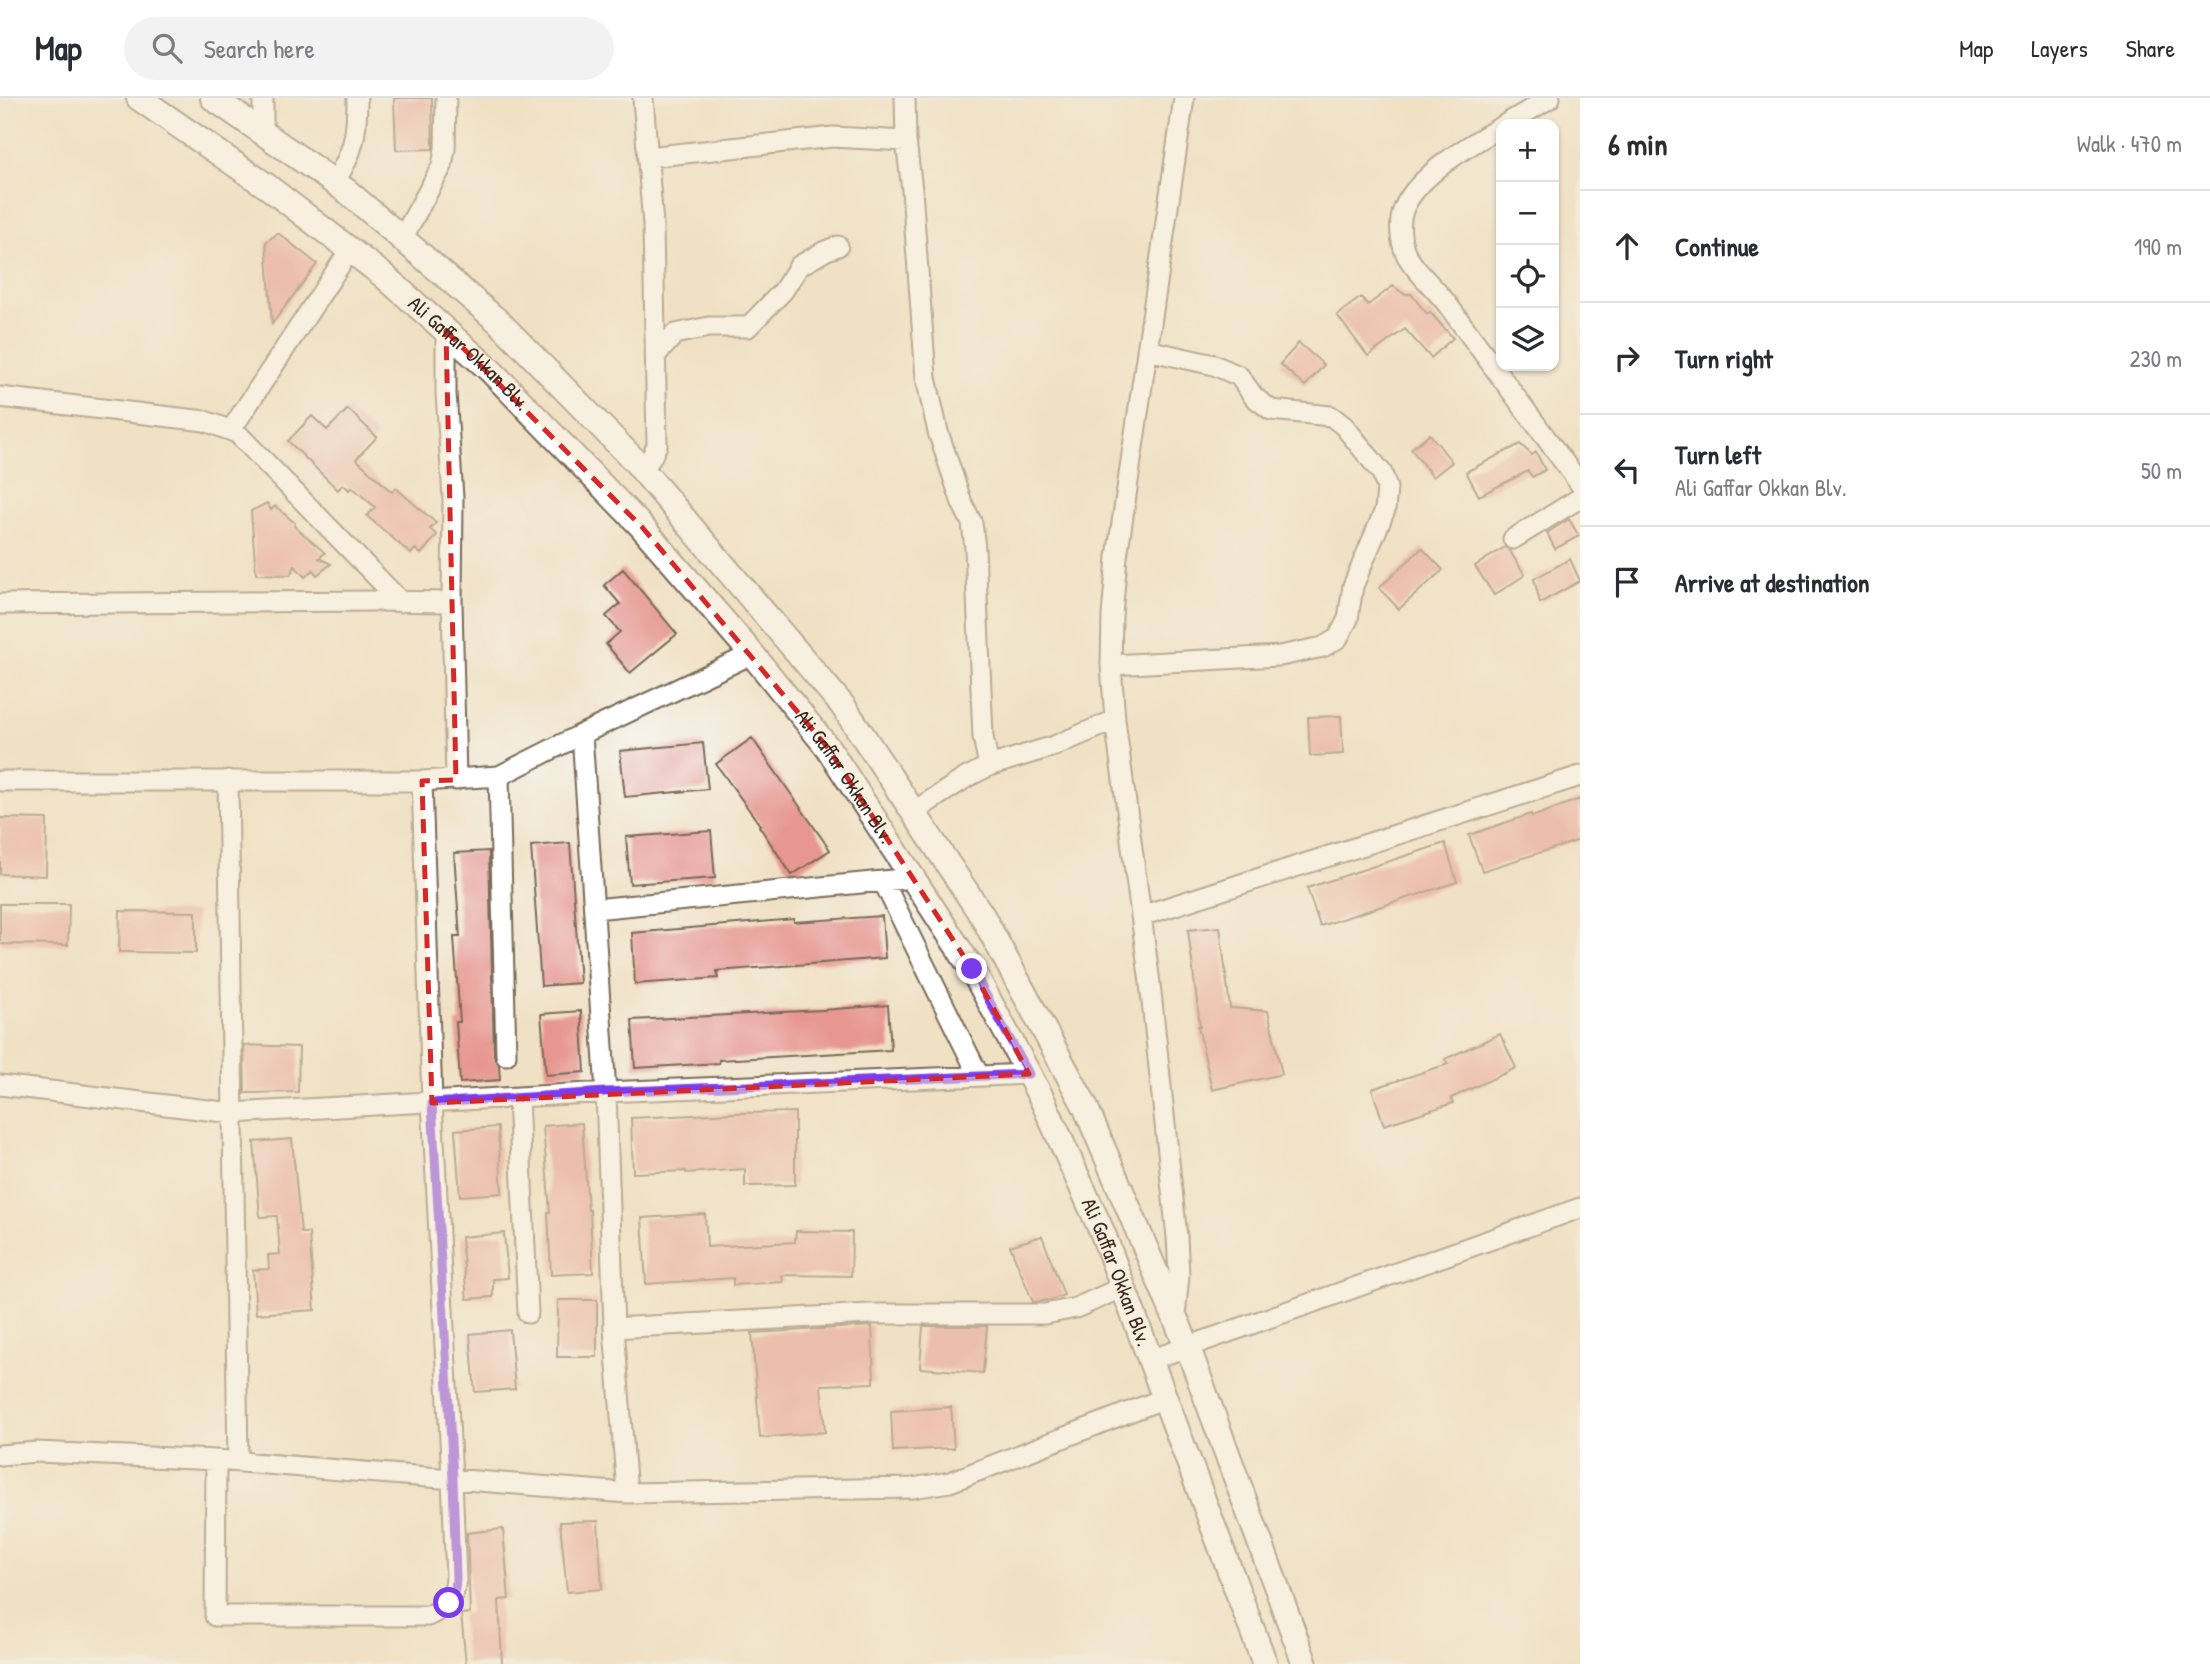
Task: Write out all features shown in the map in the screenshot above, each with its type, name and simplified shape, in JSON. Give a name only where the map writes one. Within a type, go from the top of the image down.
[{"type":"main road","name":"Ali Gaffar Okkan Blv.","points":[[139,98],[268,187],[384,276],[490,370],[642,527],[752,654],[828,748],[972,969],[1029,1074],[1103,1234],[1265,1664]]},
{"type":"main road","name":"Ali Gaffar Okkan Blv.","points":[[213,98],[334,183],[500,323],[642,470],[843,706],[983,917],[1085,1106],[1188,1348],[1305,1664]]},
{"type":"street","points":[[263,98],[263,133]]},
{"type":"street","points":[[334,183],[348,160],[354,142],[357,98]]},
{"type":"street","points":[[402,239],[442,166],[446,98]]},
{"type":"street","points":[[642,470],[657,445],[653,225],[643,98]]},
{"type":"street","points":[[905,98],[906,141],[926,378],[938,432],[962,503],[972,523],[983,737],[989,766]]},
{"type":"street","points":[[1175,1317],[1179,1275],[1177,1237],[1141,916],[1115,720],[1111,665],[1117,557],[1184,98]]},
{"type":"street","points":[[1513,119],[1550,98]]},
{"type":"street","points":[[1496,129],[1463,149],[1421,183],[1404,208],[1401,223],[1402,243],[1408,259],[1442,297],[1580,484]]},
{"type":"street","points":[[648,157],[833,137],[906,141]]},
{"type":"street","points":[[656,355],[676,334],[709,327],[748,327],[783,291],[799,266],[838,246]]},
{"type":"street","points":[[231,430],[350,250]]},
{"type":"street","points":[[446,331],[446,393],[453,498],[452,602],[456,780]]},
{"type":"street","points":[[1111,665],[1280,656],[1323,647],[1338,638],[1348,619],[1353,586],[1385,510],[1387,488],[1382,473],[1344,426],[1331,416],[1271,410],[1254,397],[1239,376],[1213,365],[1147,350]]},
{"type":"street","points":[[0,397],[205,421],[237,433],[401,601]]},
{"type":"street","points":[[1513,539],[1580,499]]},
{"type":"street","points":[[0,604],[452,602]]},
{"type":"street","points":[[0,781],[422,781],[499,776],[752,654]]},
{"type":"street","points":[[913,812],[989,766],[1054,746],[1115,720]]},
{"type":"street","points":[[582,734],[606,1092],[614,1328],[627,1493]]},
{"type":"street","points":[[499,776],[506,1055]]},
{"type":"street","points":[[1141,916],[1580,776]]},
{"type":"street","points":[[228,780],[238,1461]]},
{"type":"street","points":[[216,1460],[215,1616],[428,1616],[449,1603],[455,1590],[453,1478],[432,1103],[422,781]]},
{"type":"street","points":[[594,909],[913,878]]},
{"type":"street","points":[[883,881],[979,1076]]},
{"type":"street","points":[[0,1085],[232,1114],[606,1092],[1029,1074]]},
{"type":"street","points":[[518,1097],[528,1313]]},
{"type":"street","points":[[1150,1360],[1580,1208]]},
{"type":"street","points":[[614,1328],[869,1314],[1045,1314],[1076,1308],[1123,1287]]},
{"type":"street","points":[[0,1455],[37,1452],[238,1461],[627,1493],[912,1488],[950,1482],[1165,1398]]},
{"type":"highlighted area","points":[[446,331],[642,527],[828,748],[972,969],[1029,1074],[432,1103],[422,781],[456,780]]},
{"type":"building","points":[[394,98],[432,98],[433,149],[396,150]]},
{"type":"building","points":[[278,233],[317,264],[272,324],[266,242]]},
{"type":"building","points":[[1393,286],[1404,294],[1411,294],[1427,314],[1430,312],[1453,338],[1431,358],[1405,329],[1368,356],[1337,315],[1361,297],[1368,305]]},
{"type":"building","points":[[1299,343],[1324,365],[1305,386],[1280,364]]},
{"type":"building","points":[[348,409],[377,437],[356,459],[392,492],[396,488],[436,523],[430,529],[437,535],[421,554],[415,549],[411,554],[367,516],[375,507],[352,487],[349,490],[343,484],[338,490],[288,441],[312,416],[327,430]]},
{"type":"building","points":[[1430,434],[1452,462],[1433,477],[1411,449]]},
{"type":"building","points":[[1520,444],[1532,455],[1536,452],[1545,470],[1532,477],[1528,471],[1479,496],[1466,472]]},
{"type":"building","points":[[267,503],[271,510],[275,506],[295,523],[294,526],[325,553],[319,558],[331,564],[317,575],[313,570],[305,577],[295,566],[290,575],[256,574],[251,511]]},
{"type":"building","points":[[1569,519],[1579,536],[1555,549],[1547,533]]},
{"type":"building","points":[[1505,547],[1525,575],[1494,595],[1475,566]]},
{"type":"building","points":[[1422,548],[1443,570],[1399,609],[1379,588]]},
{"type":"building","points":[[1570,559],[1580,581],[1540,603],[1534,579]]},
{"type":"building","points":[[623,569],[677,634],[630,673],[606,644],[620,632],[606,616],[620,604],[604,585]]},
{"type":"building","points":[[1341,716],[1343,754],[1310,756],[1308,717]]},
{"type":"building","points":[[752,738],[830,850],[792,875],[716,764]]},
{"type":"building","points":[[703,743],[708,789],[625,797],[620,751]]},
{"type":"building","points":[[1580,799],[1580,840],[1482,871],[1469,835],[1531,814],[1532,817]]},
{"type":"building","points":[[0,818],[47,819],[46,876],[0,874]]},
{"type":"building","points":[[711,831],[715,878],[630,884],[626,837]]},
{"type":"building","points":[[570,843],[580,983],[541,986],[531,846]]},
{"type":"building","points":[[1445,843],[1457,882],[1320,926],[1307,888]]},
{"type":"building","points":[[489,851],[494,1055],[499,1065],[500,1080],[460,1083],[456,1022],[460,1022],[454,937],[460,937],[454,853]]},
{"type":"building","points":[[0,904],[69,904],[68,945],[0,944]]},
{"type":"building","points":[[120,911],[196,912],[196,953],[119,952]]},
{"type":"building","points":[[882,916],[885,958],[717,971],[718,978],[635,984],[632,933],[794,919],[794,922]]},
{"type":"building","points":[[1220,927],[1230,1008],[1268,1011],[1282,1074],[1212,1090],[1198,1026],[1188,930]]},
{"type":"building","points":[[888,1005],[891,1050],[635,1068],[632,1020]]},
{"type":"building","points":[[581,1011],[585,1072],[546,1075],[541,1014]]},
{"type":"building","points":[[1500,1034],[1516,1068],[1451,1098],[1453,1103],[1384,1125],[1372,1089],[1448,1064],[1445,1059]]},
{"type":"building","points":[[244,1045],[299,1047],[298,1092],[245,1093]]},
{"type":"building","points":[[795,1112],[795,1185],[745,1186],[745,1169],[633,1173],[631,1118]]},
{"type":"building","points":[[582,1123],[593,1273],[551,1275],[550,1212],[543,1126]]},
{"type":"building","points":[[498,1127],[502,1193],[460,1196],[455,1130]]},
{"type":"building","points":[[292,1139],[301,1233],[309,1233],[315,1310],[256,1314],[253,1270],[269,1269],[268,1255],[280,1254],[277,1216],[260,1217],[254,1142]]},
{"type":"building","points":[[705,1214],[707,1247],[795,1242],[796,1231],[852,1232],[851,1276],[782,1275],[783,1282],[733,1285],[733,1278],[646,1284],[642,1218]]},
{"type":"building","points":[[504,1233],[508,1278],[493,1279],[493,1297],[467,1299],[461,1237]]},
{"type":"building","points":[[1042,1236],[1064,1295],[1033,1302],[1010,1246]]},
{"type":"building","points":[[558,1300],[597,1300],[597,1357],[557,1357]]},
{"type":"building","points":[[872,1326],[874,1383],[821,1385],[825,1432],[760,1438],[752,1333]]},
{"type":"building","points":[[923,1326],[987,1326],[983,1373],[920,1368]]},
{"type":"building","points":[[510,1330],[515,1389],[475,1392],[470,1334]]},
{"type":"building","points":[[951,1407],[954,1448],[893,1451],[891,1411]]},
{"type":"building","points":[[598,1521],[602,1589],[567,1592],[560,1522]]},
{"type":"building","points":[[503,1529],[509,1599],[499,1600],[502,1664],[466,1664],[461,1614],[470,1613],[467,1533]]},
{"type":"route","points":[[449,1603],[455,1590],[456,1579],[453,1478],[432,1103],[606,1092],[1029,1074],[972,969]]}]
